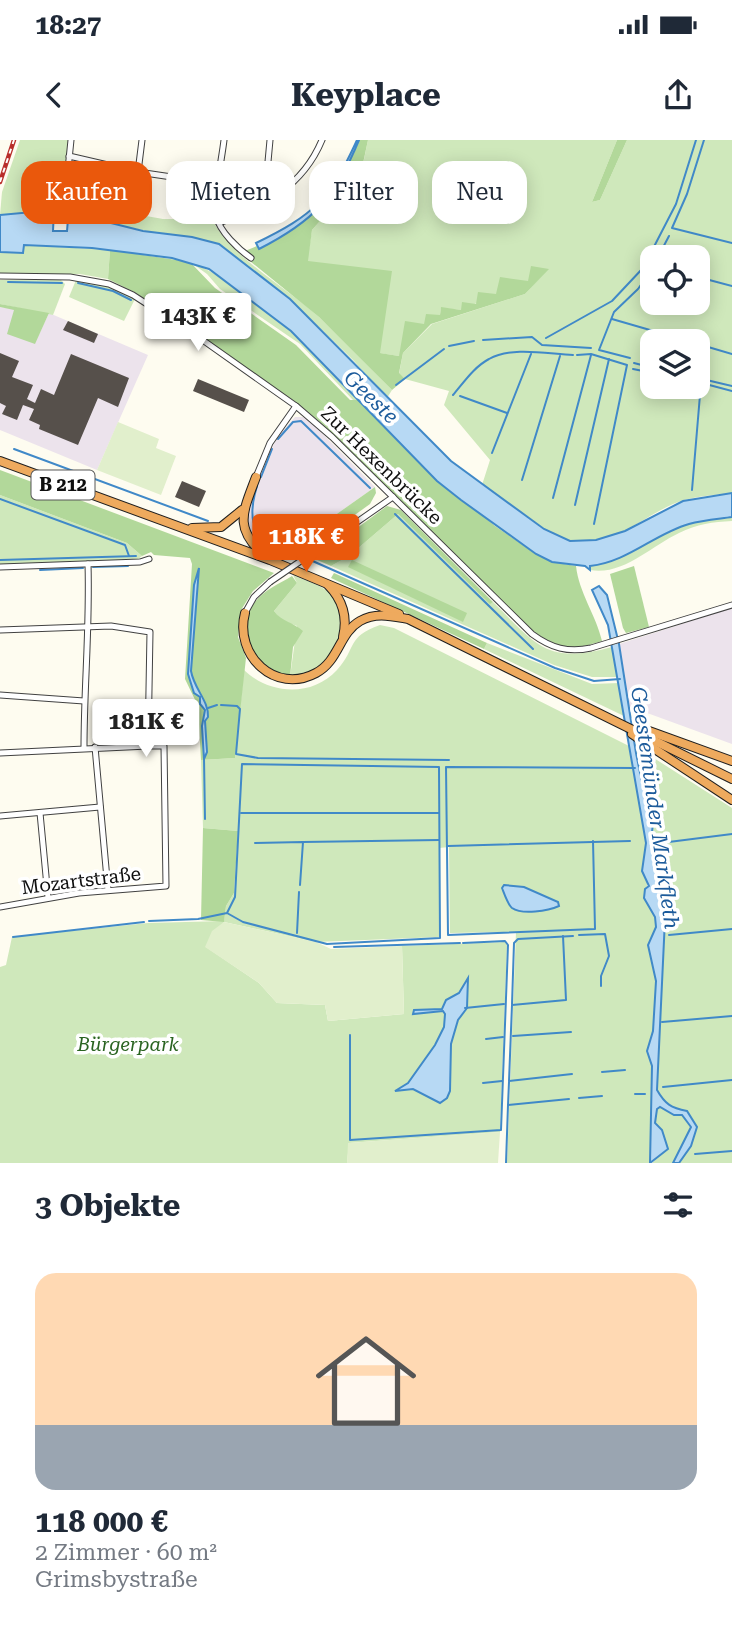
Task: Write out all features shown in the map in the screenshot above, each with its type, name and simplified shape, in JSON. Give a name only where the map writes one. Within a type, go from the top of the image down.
[{"type":"highway","name":"B 212","points":[[0,461],[323,581],[408,619],[638,733]]},
{"type":"highway","points":[[256,477],[244,508],[243,520],[247,537],[270,560]]},
{"type":"highway","points":[[179,526],[202,529],[221,527],[244,508]]},
{"type":"highway","points":[[323,581],[334,591],[344,611],[343,639]]},
{"type":"highway","points":[[245,613],[243,635],[248,652],[258,666],[279,677],[303,678],[319,672],[332,660],[343,639],[356,623],[383,615],[408,619]]},
{"type":"highway","points":[[638,733],[732,761]]},
{"type":"highway","points":[[638,733],[732,779]]},
{"type":"highway","points":[[638,733],[732,800]]},
{"type":"street","points":[[69,161],[71,140]]},
{"type":"street","points":[[139,161],[142,140]]},
{"type":"street","points":[[222,161],[224,140]]},
{"type":"street","points":[[268,161],[270,140]]},
{"type":"street","points":[[295,180],[322,140]]},
{"type":"street","points":[[69,156],[91,161]]},
{"type":"street","points":[[220,224],[241,251],[251,258]]},
{"type":"street","name":"Zur Hexenbrücke","points":[[0,276],[89,279],[122,289],[186,329],[296,406],[541,641],[571,651],[608,643],[732,605]]},
{"type":"street","points":[[256,477],[270,443],[296,406]]},
{"type":"street","points":[[245,613],[254,597],[270,582],[393,497]]},
{"type":"street","points":[[0,567],[140,562],[149,559]]},
{"type":"street","points":[[85,748],[84,701],[90,626],[88,564]]},
{"type":"street","points":[[0,630],[111,626],[150,632],[148,746],[95,747],[46,753],[0,753]]},
{"type":"street","points":[[0,695],[84,701]]},
{"type":"street","name":"Mozartstraße","points":[[0,907],[48,897],[166,886],[164,746],[148,746]]},
{"type":"street","points":[[95,747],[108,890]]},
{"type":"street","points":[[0,816],[100,807]]},
{"type":"street","points":[[40,813],[48,897]]},
{"type":"shaded area","points":[[0,307],[14,309],[35,343],[49,313],[148,355],[97,470],[0,430]]},
{"type":"shaded area","points":[[295,417],[303,417],[317,428],[375,487],[290,547],[248,530],[245,516],[265,461],[279,435]]},
{"type":"shaded area","points":[[732,608],[732,744],[628,706],[619,644]]},
{"type":"green space","points":[[20,140],[68,140],[66,161],[21,161],[21,214],[0,215],[2,192]]},
{"type":"green space","points":[[359,140],[368,140],[364,161],[350,160]]},
{"type":"green space","points":[[368,140],[617,140],[592,202],[600,200],[627,140],[732,140],[732,493],[684,500],[614,536],[584,542],[557,536],[523,516],[482,485],[490,460],[444,405],[449,391],[405,379],[399,374],[403,353],[432,324],[525,294],[548,269],[528,281],[461,310],[441,308],[440,315],[424,324],[399,356],[379,353],[307,261],[312,230],[317,224],[418,224],[418,161],[364,161]]},
{"type":"green space","points":[[617,140],[627,140],[600,200],[592,202]]},
{"type":"green space","points":[[152,217],[166,219],[166,224],[215,224],[232,246],[319,317],[392,390],[387,398],[353,360],[290,299],[264,278],[201,239],[114,224],[152,224]]},
{"type":"green space","points":[[309,217],[309,224],[317,224],[312,230],[308,261],[392,271],[380,353],[399,356],[405,321],[424,324],[426,314],[440,315],[441,307],[461,310],[462,302],[476,304],[478,292],[496,294],[500,277],[528,281],[531,266],[549,269],[525,294],[431,324],[403,353],[399,373],[405,379],[392,390],[319,317],[240,253],[257,246],[259,249]]},
{"type":"green space","points":[[23,245],[110,250],[108,279],[80,274],[0,274],[0,252],[23,253]]},
{"type":"green space","points":[[110,250],[190,262],[215,288],[296,345],[350,400],[359,400],[400,444],[495,526],[552,562],[576,566],[580,585],[602,641],[566,647],[534,632],[334,435],[297,403],[136,293],[108,279]]},
{"type":"green space","points":[[190,262],[238,288],[260,304],[302,341],[359,400],[353,400],[300,344],[220,289],[207,274]]},
{"type":"green space","points":[[60,279],[65,284],[53,315],[0,304],[0,280]]},
{"type":"green space","points":[[76,280],[108,286],[135,299],[124,321],[69,297]]},
{"type":"green space","points":[[0,304],[49,313],[35,344],[7,334],[14,310],[0,307]]},
{"type":"green space","points":[[118,422],[159,439],[156,448],[176,456],[161,495],[97,470]]},
{"type":"green space","points":[[0,470],[274,573],[253,591],[241,610],[238,637],[246,658],[235,758],[201,760],[198,706],[185,679],[192,564],[190,558],[154,555],[151,552],[142,556],[127,543],[0,495]]},
{"type":"green space","points":[[375,487],[376,493],[370,504],[302,553],[290,547]]},
{"type":"green space","points":[[0,495],[127,543],[142,556],[137,560],[0,566]]},
{"type":"green space","points":[[387,506],[401,510],[493,602],[490,604],[398,514],[349,556],[331,566],[315,559]]},
{"type":"green space","points":[[398,514],[490,603],[493,602],[533,640],[557,652],[572,654],[612,647],[618,677],[592,677],[554,665],[331,566],[349,556]]},
{"type":"green space","points":[[732,517],[732,521],[705,524],[686,530],[614,569],[590,570],[589,566],[628,554],[689,524]]},
{"type":"green space","points":[[352,560],[467,613],[463,622],[348,567]]},
{"type":"green space","points":[[634,566],[649,627],[626,633],[610,574]]},
{"type":"green space","points":[[334,573],[487,643],[484,649],[331,578]]},
{"type":"green space","points":[[293,575],[332,595],[340,610],[341,628],[337,645],[324,664],[310,672],[290,677],[297,626],[281,620],[274,611],[297,583]]},
{"type":"green space","points":[[292,576],[297,583],[274,611],[280,618],[303,631],[293,647],[290,677],[267,666],[250,648],[245,626],[255,602]]},
{"type":"green space","name":"Bürgerpark","points":[[380,625],[394,628],[629,746],[646,846],[648,867],[644,898],[655,917],[656,927],[648,945],[656,981],[653,1031],[647,1051],[652,1066],[650,1163],[507,1163],[516,932],[450,933],[449,847],[439,848],[440,937],[316,942],[224,922],[206,947],[259,983],[277,1003],[325,1005],[328,1021],[404,1014],[402,946],[505,942],[500,1132],[349,1143],[347,1163],[0,1163],[0,967],[6,965],[12,937],[148,923],[224,921],[226,906],[234,893],[238,831],[203,828],[201,760],[235,758],[244,670],[265,684],[278,688],[303,689],[327,679],[343,662],[357,639],[369,629]]},
{"type":"green space","points":[[487,643],[592,684],[619,683],[624,716],[484,649]]},
{"type":"green space","points":[[635,746],[732,808],[732,1163],[679,1163],[691,1146],[696,1124],[687,1111],[669,1105],[657,1090],[665,919],[652,832],[654,815],[643,787]]},
{"type":"green space","points":[[203,828],[238,831],[234,893],[226,906],[224,922],[201,920]]},
{"type":"green space","points":[[224,922],[316,942],[331,949],[402,946],[404,1014],[328,1021],[325,1005],[277,1003],[259,983],[205,947],[212,931]]},
{"type":"green space","points":[[660,1107],[674,1115],[682,1115],[691,1127],[673,1163],[652,1163],[667,1149],[655,1123],[657,1109]]},
{"type":"green space","points":[[500,1132],[498,1163],[347,1163],[348,1143]]},
{"type":"water","points":[[357,140],[359,140],[350,161],[347,160]]},
{"type":"water","points":[[309,211],[308,218],[259,249],[256,243],[295,224],[295,221]]},
{"type":"water","name":"Geeste","points":[[21,213],[21,224],[53,224],[53,231],[67,231],[68,224],[115,224],[219,244],[290,299],[451,461],[544,529],[570,541],[596,540],[625,531],[683,501],[732,493],[732,517],[689,524],[664,534],[629,554],[590,566],[590,570],[585,566],[552,562],[536,554],[437,481],[291,331],[209,269],[172,258],[92,248],[24,245],[23,253],[0,252],[0,215]]},
{"type":"water","points":[[199,568],[191,671],[208,711],[205,721],[207,752],[204,759],[202,726],[205,710],[200,704],[200,697],[194,693],[188,674],[194,585]]},
{"type":"water","points":[[599,586],[607,595],[619,644],[636,753],[643,787],[654,815],[652,832],[665,919],[657,1090],[669,1105],[687,1111],[697,1127],[691,1146],[679,1163],[673,1163],[691,1127],[682,1115],[674,1115],[660,1107],[657,1109],[655,1123],[662,1130],[668,1149],[650,1163],[652,1066],[647,1051],[653,1031],[656,981],[648,945],[656,927],[655,917],[644,898],[645,889],[649,886],[642,871],[646,843],[608,625],[592,590]]},
{"type":"water","points":[[504,885],[524,887],[558,902],[559,906],[535,912],[516,910],[508,902],[502,888]]},
{"type":"water","points":[[468,978],[467,1008],[458,1020],[451,1044],[450,1091],[447,1098],[440,1103],[413,1089],[395,1091],[408,1083],[435,1045],[444,1027],[443,1011],[413,1014],[414,1010],[442,1009],[446,1000],[459,993]]},
{"type":"building","points":[[68,321],[98,334],[94,343],[63,330]]},
{"type":"building","points":[[0,353],[19,361],[12,377],[33,385],[27,399],[35,403],[41,389],[54,395],[71,354],[129,378],[118,407],[98,398],[78,445],[39,429],[40,425],[29,420],[34,409],[23,405],[17,420],[2,414],[6,406],[0,403]]},
{"type":"building","points":[[198,379],[249,400],[244,412],[193,391]]},
{"type":"building","points":[[182,481],[206,491],[199,507],[175,497]]},
{"type":"waterway","points":[[546,338],[612,301],[643,268],[676,204],[696,140]]},
{"type":"waterway","points":[[704,140],[687,194],[672,228],[732,243]]},
{"type":"waterway","points":[[664,245],[669,236]]},
{"type":"waterway","points":[[710,280],[732,286]]},
{"type":"waterway","points":[[8,282],[62,283]]},
{"type":"waterway","points":[[78,283],[113,291],[131,300]]},
{"type":"waterway","points":[[630,358],[599,350],[614,312],[640,286]]},
{"type":"waterway","points":[[612,319],[647,329]]},
{"type":"waterway","points":[[483,340],[532,337],[542,345],[591,348]]},
{"type":"waterway","points":[[449,346],[474,341]]},
{"type":"waterway","points":[[710,348],[732,354]]},
{"type":"waterway","points":[[396,385],[444,349]]},
{"type":"waterway","points":[[453,395],[479,366],[498,355],[519,352],[573,355]]},
{"type":"waterway","points":[[492,453],[531,354]]},
{"type":"waterway","points":[[577,355],[591,354],[627,365],[594,524]]},
{"type":"waterway","points":[[553,498],[591,355]]},
{"type":"waterway","points":[[522,480],[560,356]]},
{"type":"waterway","points":[[575,505],[609,359]]},
{"type":"waterway","points":[[634,363],[640,365]]},
{"type":"waterway","points":[[633,369],[640,370]]},
{"type":"waterway","points":[[710,381],[732,386]]},
{"type":"waterway","points":[[710,385],[732,391]]},
{"type":"waterway","points":[[460,396],[507,413]]},
{"type":"waterway","points":[[692,490],[700,399]]},
{"type":"waterway","points":[[278,439],[293,422],[301,421],[370,488]]},
{"type":"waterway","points":[[14,449],[208,521]]},
{"type":"waterway","points":[[261,477],[272,449]]},
{"type":"waterway","points":[[257,486],[252,515],[259,534],[277,546],[303,557]]},
{"type":"waterway","points":[[0,499],[125,545],[129,556]]},
{"type":"waterway","points":[[395,514],[533,649]]},
{"type":"waterway","points":[[0,560],[136,556]]},
{"type":"waterway","points":[[308,559],[555,668],[594,681],[620,679]]},
{"type":"waterway","points":[[93,567],[128,566]]},
{"type":"waterway","points":[[40,570],[83,568]]},
{"type":"waterway","points":[[208,708],[217,705]]},
{"type":"waterway","points":[[221,705],[237,706],[240,709],[236,754],[258,758],[449,760]]},
{"type":"waterway","points":[[204,758],[205,819]]},
{"type":"waterway","points":[[149,921],[198,919],[227,913],[243,922],[327,944],[440,938],[439,767],[242,764],[235,897],[227,913]]},
{"type":"waterway","name":"Geestemünder Markfleth","points":[[593,841],[595,929],[448,935],[446,767],[635,768]]},
{"type":"waterway","points":[[241,813],[439,813]]},
{"type":"waterway","name":"Geestemünder Markfleth","points":[[653,844],[732,834]]},
{"type":"waterway","points":[[303,842],[439,840]]},
{"type":"waterway","points":[[448,846],[630,841]]},
{"type":"waterway","points":[[255,843],[303,842],[300,885]]},
{"type":"waterway","points":[[297,933],[299,892]]},
{"type":"waterway","points":[[13,937],[144,922]]},
{"type":"waterway","name":"Geestemünder Markfleth","points":[[669,935],[732,929]]},
{"type":"waterway","points":[[579,935],[605,934],[609,956],[601,976],[601,986]]},
{"type":"waterway","points":[[563,936],[566,1000],[512,1005],[509,1081],[572,1074]]},
{"type":"waterway","points":[[512,1004],[514,943],[518,939],[573,936]]},
{"type":"waterway","points":[[350,1035],[350,1140],[501,1130],[508,945],[505,941],[463,943]]},
{"type":"waterway","points":[[334,947],[460,943]]},
{"type":"waterway","points":[[465,1008],[504,1004]]},
{"type":"waterway","points":[[662,1022],[732,1016]]},
{"type":"waterway","points":[[513,1036],[571,1032]]},
{"type":"waterway","points":[[486,1039],[503,1037]]},
{"type":"waterway","points":[[602,1072],[625,1070]]},
{"type":"waterway","points":[[663,1087],[732,1080]]},
{"type":"waterway","points":[[483,1083],[502,1081]]},
{"type":"waterway","points":[[509,1082],[508,1105],[569,1099]]},
{"type":"waterway","points":[[635,1094],[645,1094]]},
{"type":"waterway","points":[[579,1098],[602,1096]]},
{"type":"waterway","points":[[506,1163],[508,1105]]},
{"type":"waterway","points":[[695,1154],[732,1151]]},
{"type":"railway","points":[[0,182],[14,140]]}]
